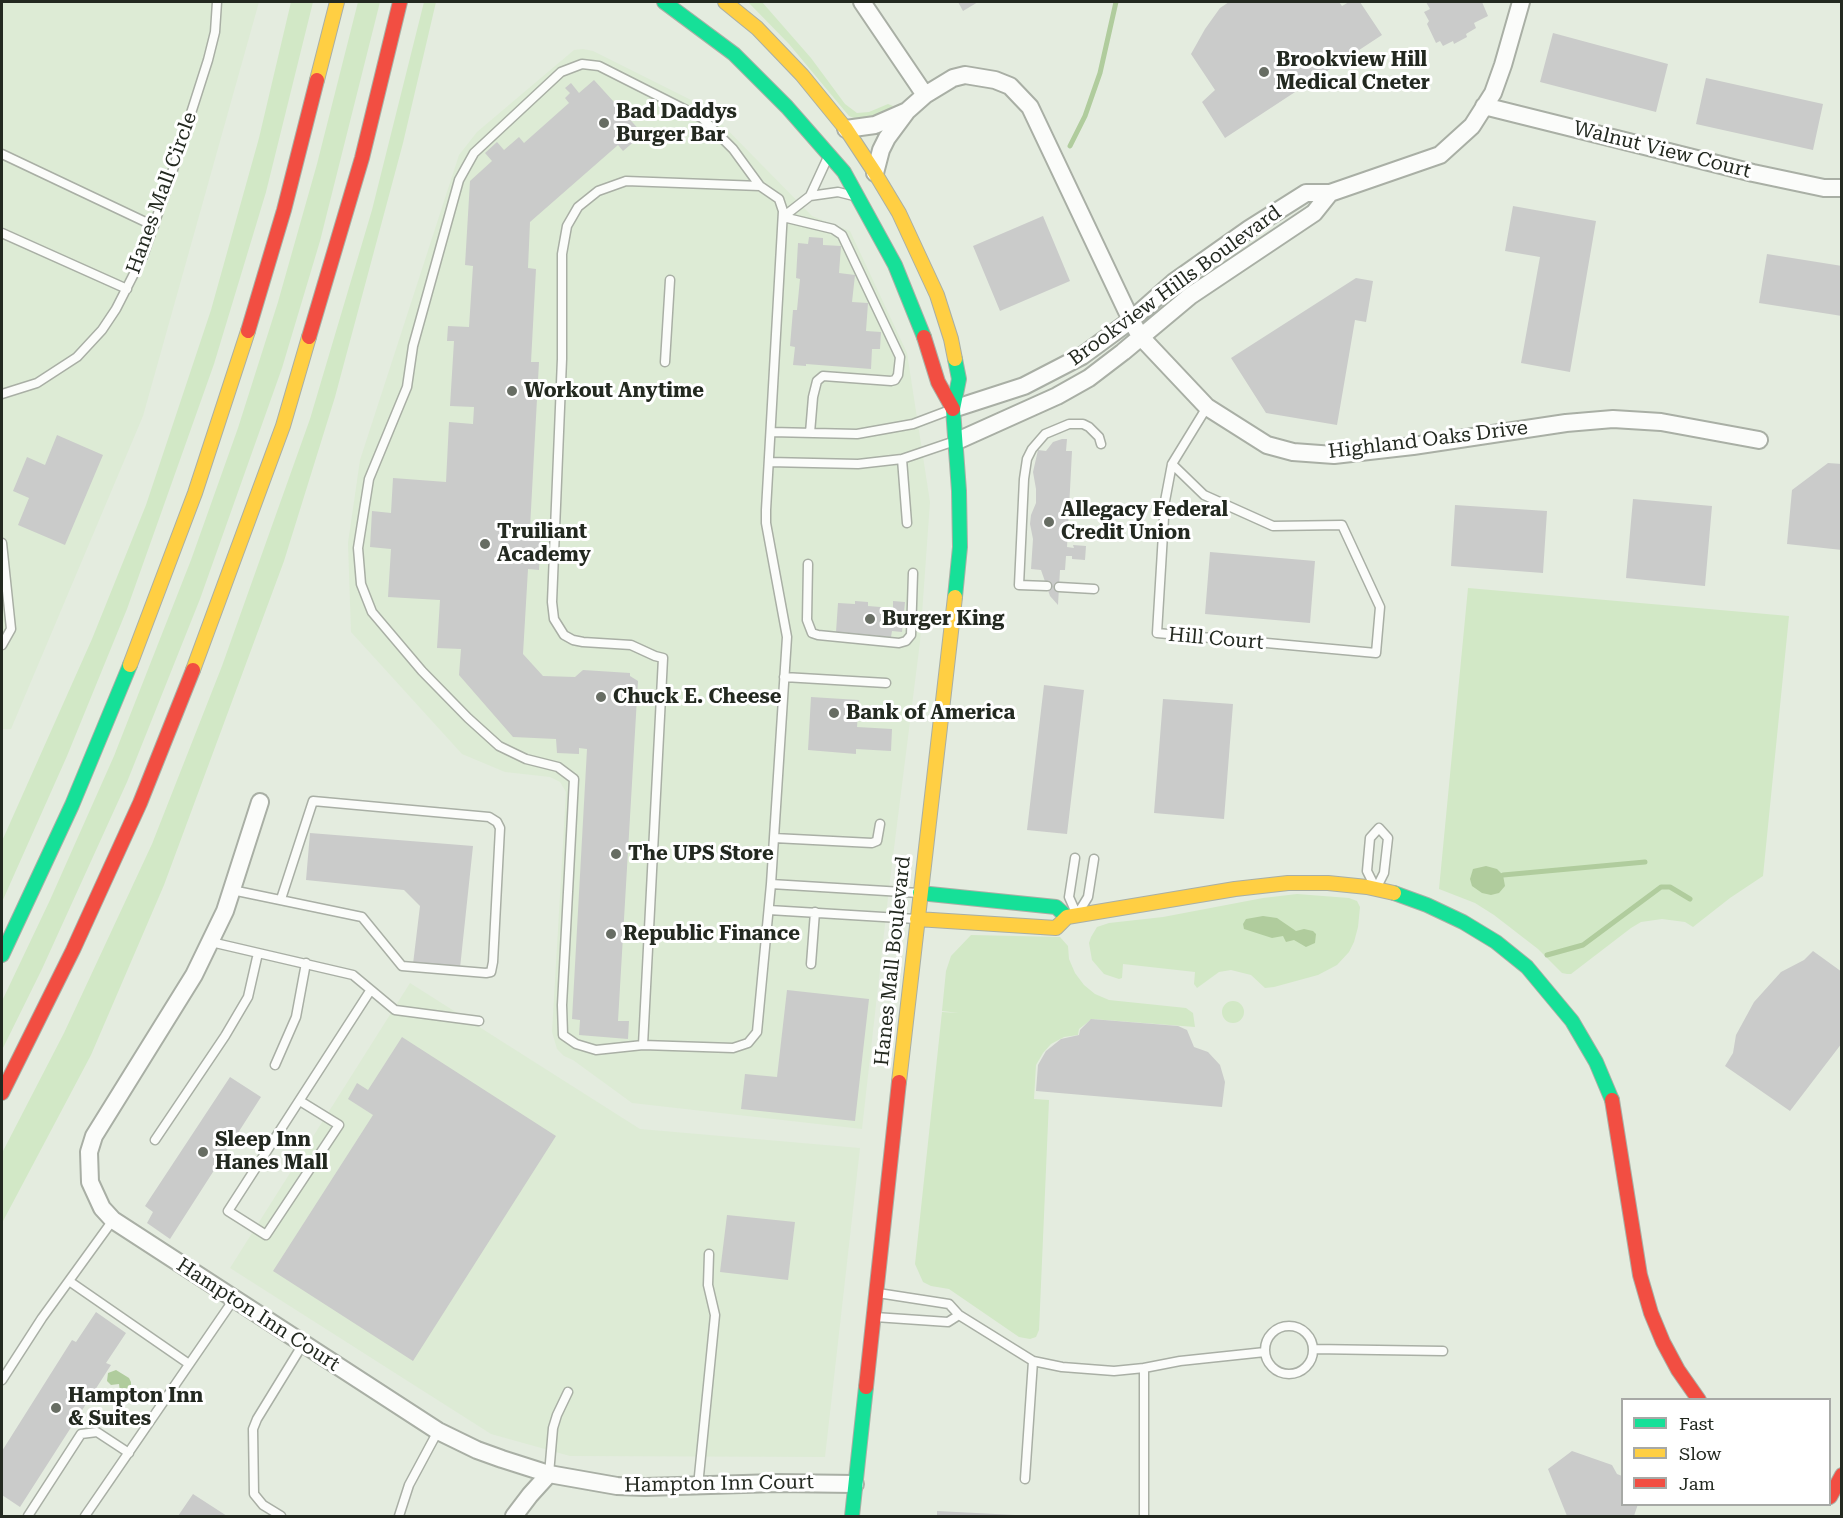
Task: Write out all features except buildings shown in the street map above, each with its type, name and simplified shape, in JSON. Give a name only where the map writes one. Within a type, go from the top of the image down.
[{"type":"main road","points":[[2,955],[77,795],[139,644],[195,493],[240,358],[284,210],[337,2]]},
{"type":"main road","points":[[2,1093],[73,950],[140,803],[185,692],[283,426],[362,158],[400,2]]},
{"type":"main road","name":"Hanes Mall Boulevard","points":[[664,2],[734,54],[787,107],[829,154],[859,197],[895,265],[920,325],[938,382],[953,409]]},
{"type":"main road","name":"Hanes Mall Boulevard","points":[[725,2],[778,48],[846,129],[875,173],[899,213],[937,294],[951,339],[959,379],[953,409],[957,441],[960,547],[875,1292],[852,1516]]},
{"type":"main road","points":[[917,919],[1056,928],[1072,916],[1235,889],[1288,883],[1328,883],[1376,889],[1427,904],[1496,942],[1527,967],[1553,996],[1572,1021],[1609,1090],[1623,1159],[1640,1275],[1651,1313],[1678,1370],[1698,1398]]},
{"type":"main road","points":[[920,893],[1056,907],[1072,916]]},
{"type":"main road","points":[[1831,1496],[1842,1475]]},
{"type":"street","points":[[862,2],[925,95]]},
{"type":"street","name":"Brookview Hills Boulevard","points":[[953,409],[1024,386],[1082,356],[1131,320],[1174,282],[1306,193],[1330,193],[1440,155],[1472,126],[1493,93],[1521,2]]},
{"type":"street","name":"Highland Oaks Drive","points":[[875,173],[883,144],[907,111],[925,95],[953,78],[965,75],[995,80],[1010,86],[1030,106],[1140,336],[1207,407],[1267,445],[1293,452],[1334,455],[1413,446],[1566,423],[1612,419],[1662,422],[1759,440]]},
{"type":"street","name":"Walnut View Court","points":[[1484,106],[1753,173],[1824,188],[1842,188]]},
{"type":"street","name":"Highland Oaks Drive","points":[[846,129],[875,125],[907,111]]},
{"type":"street","name":"Brookview Hills Boulevard","points":[[957,441],[1057,396],[1089,378],[1190,296],[1314,213],[1330,193]]},
{"type":"street","name":"Hampton Inn Court","points":[[260,802],[225,911],[194,975],[94,1136],[89,1152],[90,1182],[102,1208],[113,1220],[303,1344],[438,1431],[477,1450],[549,1474],[617,1485],[855,1484]]},
{"type":"street","points":[[514,1516],[549,1474]]},
{"type":"lane","name":"Hanes Mall Circle","points":[[2,394],[37,382],[76,357],[102,330],[127,289],[154,226],[208,60],[217,2]]},
{"type":"lane","points":[[582,64],[599,66],[702,118],[733,149],[760,186],[779,199],[783,211],[766,523],[787,637],[771,884],[757,1032],[748,1044],[733,1048],[643,1045],[596,1050],[576,1044],[563,1035],[561,1005],[574,779],[558,767],[526,759],[499,746],[422,671],[372,612],[361,584],[358,548],[369,479],[407,387],[413,346],[459,180],[474,153],[561,72],[582,64]]},
{"type":"lane","points":[[2,154],[154,226]]},
{"type":"lane","points":[[783,217],[810,196],[829,154]]},
{"type":"lane","points":[[643,1045],[663,658],[630,645],[573,640],[564,635],[554,619],[552,602],[563,348],[562,254],[567,226],[578,207],[598,191],[626,181],[760,186]]},
{"type":"lane","points":[[810,196],[838,192],[859,197]]},
{"type":"lane","points":[[783,217],[833,229],[842,235],[899,350],[900,357],[896,380],[823,376],[817,381],[810,433]]},
{"type":"lane","points":[[2,233],[127,289]]},
{"type":"lane","points":[[665,363],[670,280]]},
{"type":"lane","name":"Hill Court","points":[[1172,464],[1204,495],[1273,526],[1342,525],[1380,608],[1376,653],[1156,633],[1165,501],[1172,464],[1207,407]]},
{"type":"lane","points":[[771,432],[857,434],[913,424],[953,409]]},
{"type":"lane","points":[[1047,586],[1019,585],[1027,459],[1032,449],[1045,435],[1069,424],[1083,424],[1089,427],[1099,437],[1101,444]]},
{"type":"lane","points":[[769,462],[858,464],[902,459],[957,441]]},
{"type":"lane","points":[[902,459],[907,523]]},
{"type":"lane","points":[[2,543],[11,629],[2,645]]},
{"type":"lane","points":[[808,564],[807,620],[812,633],[899,643],[906,641],[911,635],[914,573]]},
{"type":"lane","points":[[1059,587],[1094,589]]},
{"type":"lane","points":[[784,677],[886,683]]},
{"type":"lane","points":[[232,890],[362,917],[402,966],[491,972],[494,962],[500,828],[497,822],[489,817],[313,801],[281,899]]},
{"type":"lane","points":[[774,838],[872,843],[878,841],[880,824]]},
{"type":"lane","points":[[1379,828],[1388,838],[1384,873],[1376,889],[1367,871],[1370,838],[1379,828]]},
{"type":"lane","points":[[1072,916],[1069,897],[1075,858]]},
{"type":"lane","points":[[1072,916],[1088,897],[1094,859]]},
{"type":"lane","points":[[771,884],[920,893]]},
{"type":"lane","points":[[769,910],[917,919]]},
{"type":"lane","points":[[811,964],[815,912]]},
{"type":"lane","points":[[210,942],[353,975],[394,1010],[478,1021]]},
{"type":"lane","points":[[155,1140],[225,1036],[248,997],[258,953]]},
{"type":"lane","points":[[275,1065],[296,1017],[306,963]]},
{"type":"lane","points":[[300,1101],[339,1125],[266,1235],[228,1211],[370,991]]},
{"type":"lane","points":[[2,1380],[42,1318],[113,1220]]},
{"type":"lane","points":[[698,1486],[716,1315],[708,1285],[709,1254]]},
{"type":"lane","points":[[69,1281],[189,1364]]},
{"type":"lane","points":[[875,1292],[949,1304],[959,1315],[1033,1361],[1062,1367],[1114,1371],[1144,1368],[1180,1360],[1265,1352]]},
{"type":"lane","points":[[85,1516],[234,1299]]},
{"type":"lane","points":[[873,1316],[948,1322],[959,1315]]},
{"type":"lane","points":[[1291,1326],[1305,1333],[1310,1339],[1312,1349],[1311,1361],[1306,1367],[1293,1374],[1278,1372],[1272,1367],[1265,1352],[1269,1336],[1283,1327],[1291,1326]]},
{"type":"lane","points":[[281,1516],[263,1505],[254,1494],[254,1429],[256,1419],[303,1344]]},
{"type":"lane","points":[[1312,1349],[1443,1351]]},
{"type":"lane","points":[[1025,1479],[1033,1361]]},
{"type":"lane","points":[[1144,1368],[1144,1516]]},
{"type":"lane","points":[[549,1474],[556,1415],[568,1392]]},
{"type":"lane","points":[[399,1516],[409,1485],[438,1431]]},
{"type":"lane","points":[[28,1516],[81,1434],[97,1432],[129,1453]]},
{"type":"shaded area","points":[[2,2],[259,2],[143,416],[11,729],[2,729]]},
{"type":"shaded area","points":[[291,2],[313,2],[266,192],[214,364],[127,609],[67,756],[2,902],[2,841],[92,639],[146,505],[211,310],[259,138]]},
{"type":"shaded area","points":[[358,2],[380,2],[320,241],[282,368],[200,599],[127,782],[42,969],[2,1050],[2,1001],[114,756],[191,560],[238,428],[278,302],[317,164]]},
{"type":"shaded area","points":[[424,2],[436,2],[403,143],[335,397],[284,561],[164,885],[91,1055],[2,1223],[2,1153],[64,1033],[152,844],[222,666],[310,419],[372,210]]},
{"type":"shaded area","points":[[748,2],[762,2],[811,58],[845,104],[857,113],[869,112],[888,104],[893,106],[877,118],[859,120],[849,116],[789,44]]},
{"type":"shaded area","points":[[574,50],[593,51],[705,107],[812,216],[850,231],[907,353],[930,502],[920,642],[862,1129],[632,1103],[573,1060],[564,1056],[557,1049],[552,1032],[566,792],[560,782],[550,777],[505,772],[462,754],[351,632],[348,543],[360,460],[459,155],[477,132]]},
{"type":"shaded area","points":[[1468,588],[1789,616],[1763,876],[1693,927],[1685,922],[1662,919],[1641,922],[1571,974],[1562,973],[1538,949],[1494,915],[1475,903],[1439,889]]},
{"type":"shaded area","points":[[1486,866],[1497,869],[1503,875],[1505,886],[1499,893],[1491,895],[1482,893],[1472,886],[1470,879],[1473,869]]},
{"type":"shaded area","points":[[1297,894],[1349,898],[1357,901],[1360,907],[1358,927],[1349,952],[1337,965],[1318,975],[1265,988],[1251,975],[1231,970],[1219,972],[1197,988],[1194,984],[1195,972],[1123,964],[1122,978],[1119,979],[1104,974],[1092,960],[1089,943],[1091,937],[1097,927],[1109,923],[1163,917],[1263,898]]},
{"type":"shaded area","points":[[1263,916],[1277,918],[1296,931],[1304,929],[1313,931],[1316,934],[1315,943],[1306,947],[1294,940],[1286,942],[1283,936],[1272,938],[1244,929],[1243,924],[1246,919]]},
{"type":"shaded area","points":[[971,935],[1060,937],[1068,946],[1069,959],[1075,973],[1095,994],[1109,1000],[1186,1008],[1193,1013],[1195,1027],[1092,1019],[1079,1029],[1078,1035],[1064,1037],[1051,1044],[1036,1065],[1034,1099],[1049,1100],[1039,1330],[1036,1337],[1030,1339],[1019,1337],[949,1289],[923,1282],[915,1264],[942,1012],[959,1013],[942,1011],[946,971],[951,956]]},
{"type":"shaded area","points":[[410,983],[640,1129],[860,1148],[825,1457],[570,1456],[491,1434],[230,1268]]},
{"type":"shaded area","points":[[1233,1001],[1241,1004],[1244,1012],[1241,1020],[1233,1023],[1225,1020],[1222,1012],[1225,1004]]},
{"type":"shaded area","points":[[116,1370],[129,1378],[131,1382],[131,1387],[125,1394],[120,1392],[119,1384],[111,1385],[107,1381],[108,1373]]},
{"type":"waterway","points":[[1070,146],[1085,116],[1100,73],[1116,2]]},
{"type":"waterway","points":[[1503,875],[1645,862]]},
{"type":"waterway","points":[[1547,955],[1583,945],[1661,887],[1670,887],[1690,899]]},
{"type":"traffic: fast","points":[[664,2],[734,54],[787,107],[844,172],[895,265],[924,337]]},
{"type":"traffic: fast","points":[[955,359],[959,379],[953,409],[959,491],[960,547],[955,597]]},
{"type":"traffic: fast","points":[[2,955],[72,805],[130,665]]},
{"type":"traffic: fast","points":[[920,893],[1056,907],[1067,917]]},
{"type":"traffic: fast","points":[[1394,893],[1463,922],[1496,942],[1527,967],[1572,1021],[1596,1062],[1612,1100]]},
{"type":"traffic: fast","points":[[852,1516],[866,1387]]},
{"type":"traffic: slow","points":[[317,80],[337,2]]},
{"type":"traffic: slow","points":[[725,2],[757,28],[802,75],[846,129],[875,173],[899,213],[937,295],[955,359]]},
{"type":"traffic: slow","points":[[130,665],[195,493],[248,331]]},
{"type":"traffic: slow","points":[[193,670],[283,426],[309,337]]},
{"type":"traffic: slow","points":[[899,1082],[955,597]]},
{"type":"traffic: slow","points":[[917,919],[1056,928],[1067,917],[1235,889],[1288,883],[1328,883],[1367,887],[1394,893]]},
{"type":"traffic: jam","points":[[309,337],[362,158],[400,2]]},
{"type":"traffic: jam","points":[[248,331],[284,210],[317,80]]},
{"type":"traffic: jam","points":[[924,337],[938,382],[953,409]]},
{"type":"traffic: jam","points":[[2,1093],[73,950],[140,803],[193,670]]},
{"type":"traffic: jam","points":[[866,1387],[899,1082]]},
{"type":"traffic: jam","points":[[1612,1100],[1640,1275],[1651,1313],[1663,1342],[1678,1370],[1698,1398]]},
{"type":"traffic: jam","points":[[1831,1495],[1842,1475]]},
{"type":"place","name":"Brookview Hill Medical Cneter","points":[[1264,72]]},
{"type":"place","name":"Bad Daddys Burger Bar","points":[[604,123]]},
{"type":"place","name":"Workout Anytime","points":[[512,391]]},
{"type":"place","name":"Allegacy Federal Credit Union","points":[[1049,522]]},
{"type":"place","name":"Truiliant Academy","points":[[485,544]]},
{"type":"place","name":"Burger King","points":[[870,619]]},
{"type":"place","name":"Chuck E. Cheese","points":[[601,697]]},
{"type":"place","name":"Bank of America","points":[[834,713]]},
{"type":"place","name":"The UPS Store","points":[[616,854]]},
{"type":"place","name":"Republic Finance","points":[[611,934]]},
{"type":"place","name":"Sleep Inn Hanes Mall","points":[[203,1152]]},
{"type":"place","name":"Hampton Inn & Suites","points":[[56,1408]]}]
